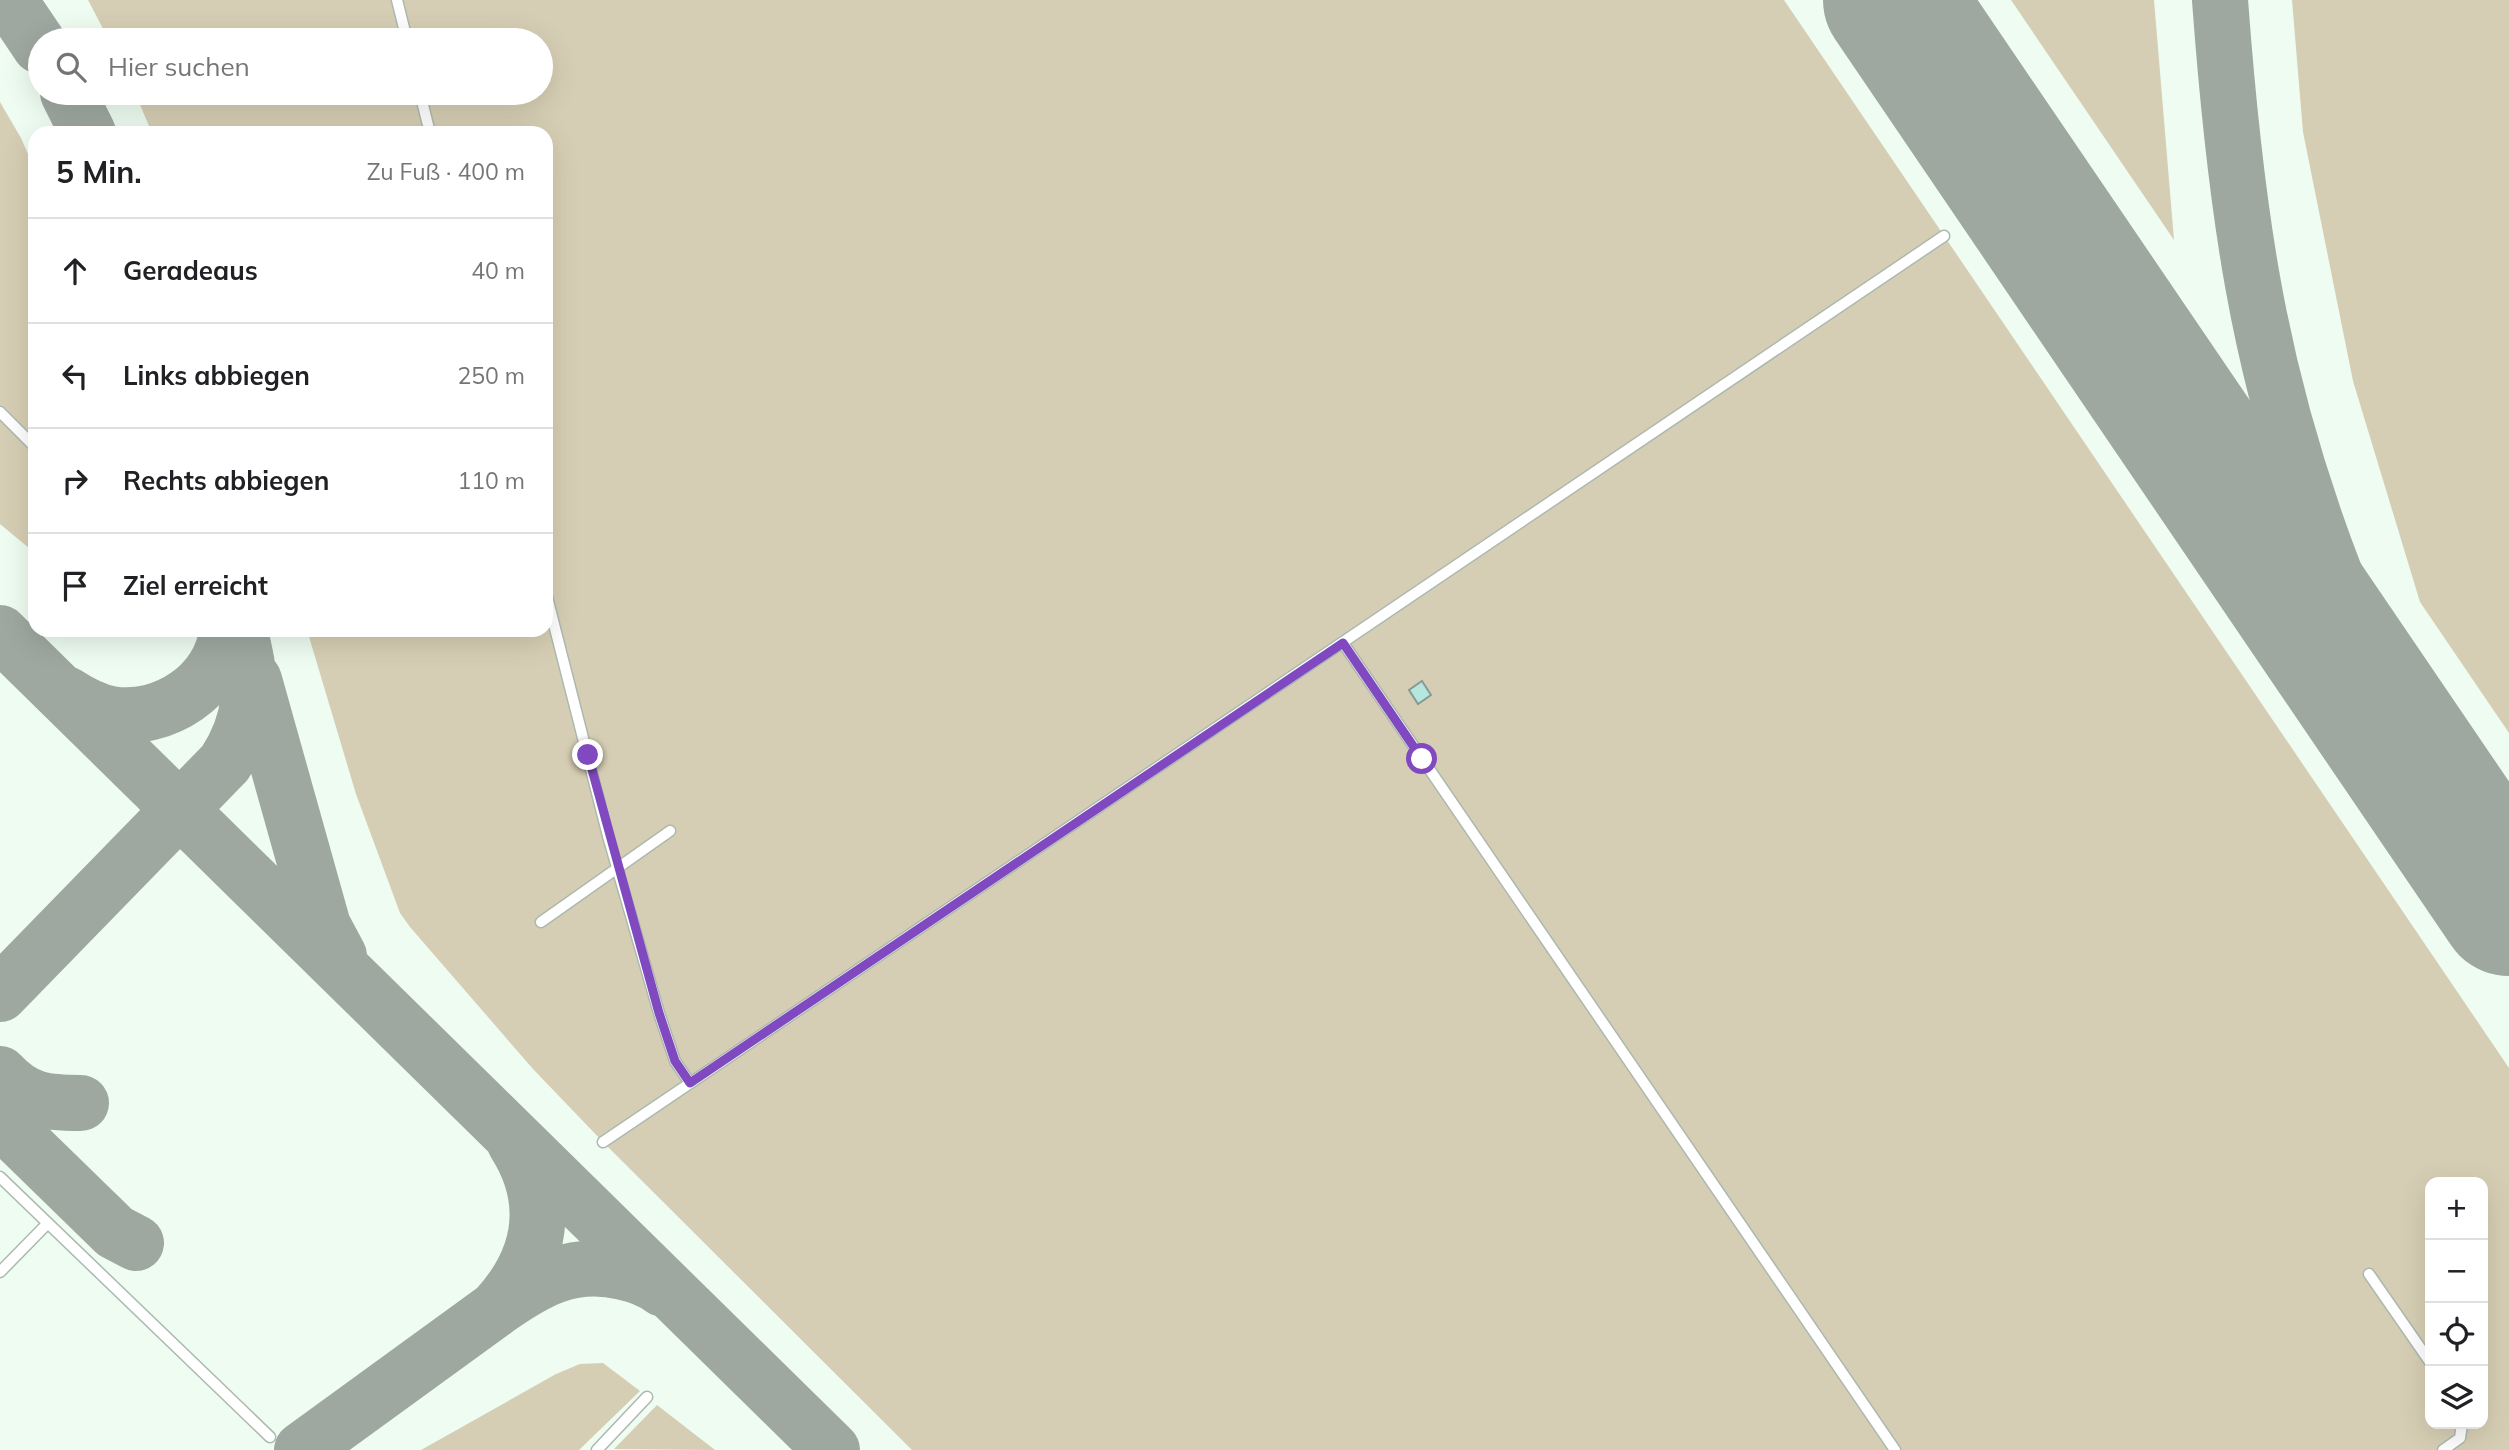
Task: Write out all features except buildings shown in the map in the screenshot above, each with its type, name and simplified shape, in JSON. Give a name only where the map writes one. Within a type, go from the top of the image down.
[{"type":"lane","points":[[397,0],[404,28]]},
{"type":"lane","points":[[423,105],[428,126]]},
{"type":"lane","points":[[603,1142],[1944,236]]},
{"type":"lane","points":[[0,412],[28,440]]},
{"type":"lane","points":[[553,620],[659,1013],[675,1061],[690,1083]]},
{"type":"lane","points":[[1343,643],[1895,1450]]},
{"type":"lane","points":[[541,922],[670,831]]},
{"type":"lane","points":[[0,1177],[270,1437]]},
{"type":"lane","points":[[0,1272],[48,1223]]},
{"type":"lane","points":[[2370,1274],[2425,1355]]},
{"type":"lane","points":[[597,1450],[647,1397]]},
{"type":"lane","points":[[2443,1450],[2460,1438],[2461,1429]]},
{"type":"shaded area","points":[[88,0],[1784,0],[2509,1068],[2509,1450],[912,1450],[603,1142],[533,1069],[410,927],[400,913],[356,794],[309,637],[553,637],[553,126],[149,126],[140,105],[553,105],[553,28],[103,28]]},
{"type":"shaded area","points":[[2011,0],[2154,0],[2174,240]]},
{"type":"shaded area","points":[[2292,0],[2509,0],[2509,733],[2420,602],[2353,381],[2303,132]]},
{"type":"shaded area","points":[[0,102],[28,154],[28,547],[0,524]]},
{"type":"shaded area","points":[[603,1363],[640,1391],[579,1450],[421,1450],[556,1374],[580,1364]]},
{"type":"shaded area","points":[[657,1405],[715,1450],[614,1449]]},
{"type":"taxiway","points":[[9,0],[28,28]]},
{"type":"taxiway","points":[[2220,0],[2233,142],[2247,249],[2268,357],[2287,430],[2334,573],[2363,643],[2395,712],[2467,844]]},
{"type":"taxiway","points":[[74,105],[84,126]]},
{"type":"taxiway","points":[[0,633],[832,1450]]},
{"type":"taxiway","points":[[66,694],[87,706],[111,714],[131,715],[169,706],[202,683],[214,668],[223,650],[226,637]]},
{"type":"taxiway","points":[[0,994],[225,763],[242,730],[246,714],[249,682],[241,637]]},
{"type":"taxiway","points":[[254,680],[323,926],[339,956]]},
{"type":"taxiway","points":[[0,1074],[18,1090],[36,1099],[81,1103]]},
{"type":"taxiway","points":[[0,1120],[115,1232],[136,1243]]},
{"type":"taxiway","points":[[515,1143],[534,1186],[537,1229],[524,1270],[496,1309],[541,1281],[571,1271],[587,1269],[628,1273],[649,1280],[663,1289]]},
{"type":"taxiway","points":[[302,1450],[496,1309]]},
{"type":"runway","points":[[1893,0],[2509,906]]},
{"type":"route","points":[[588,755],[608,836],[659,1013],[675,1061],[690,1083],[1343,643],[1422,759]]}]
